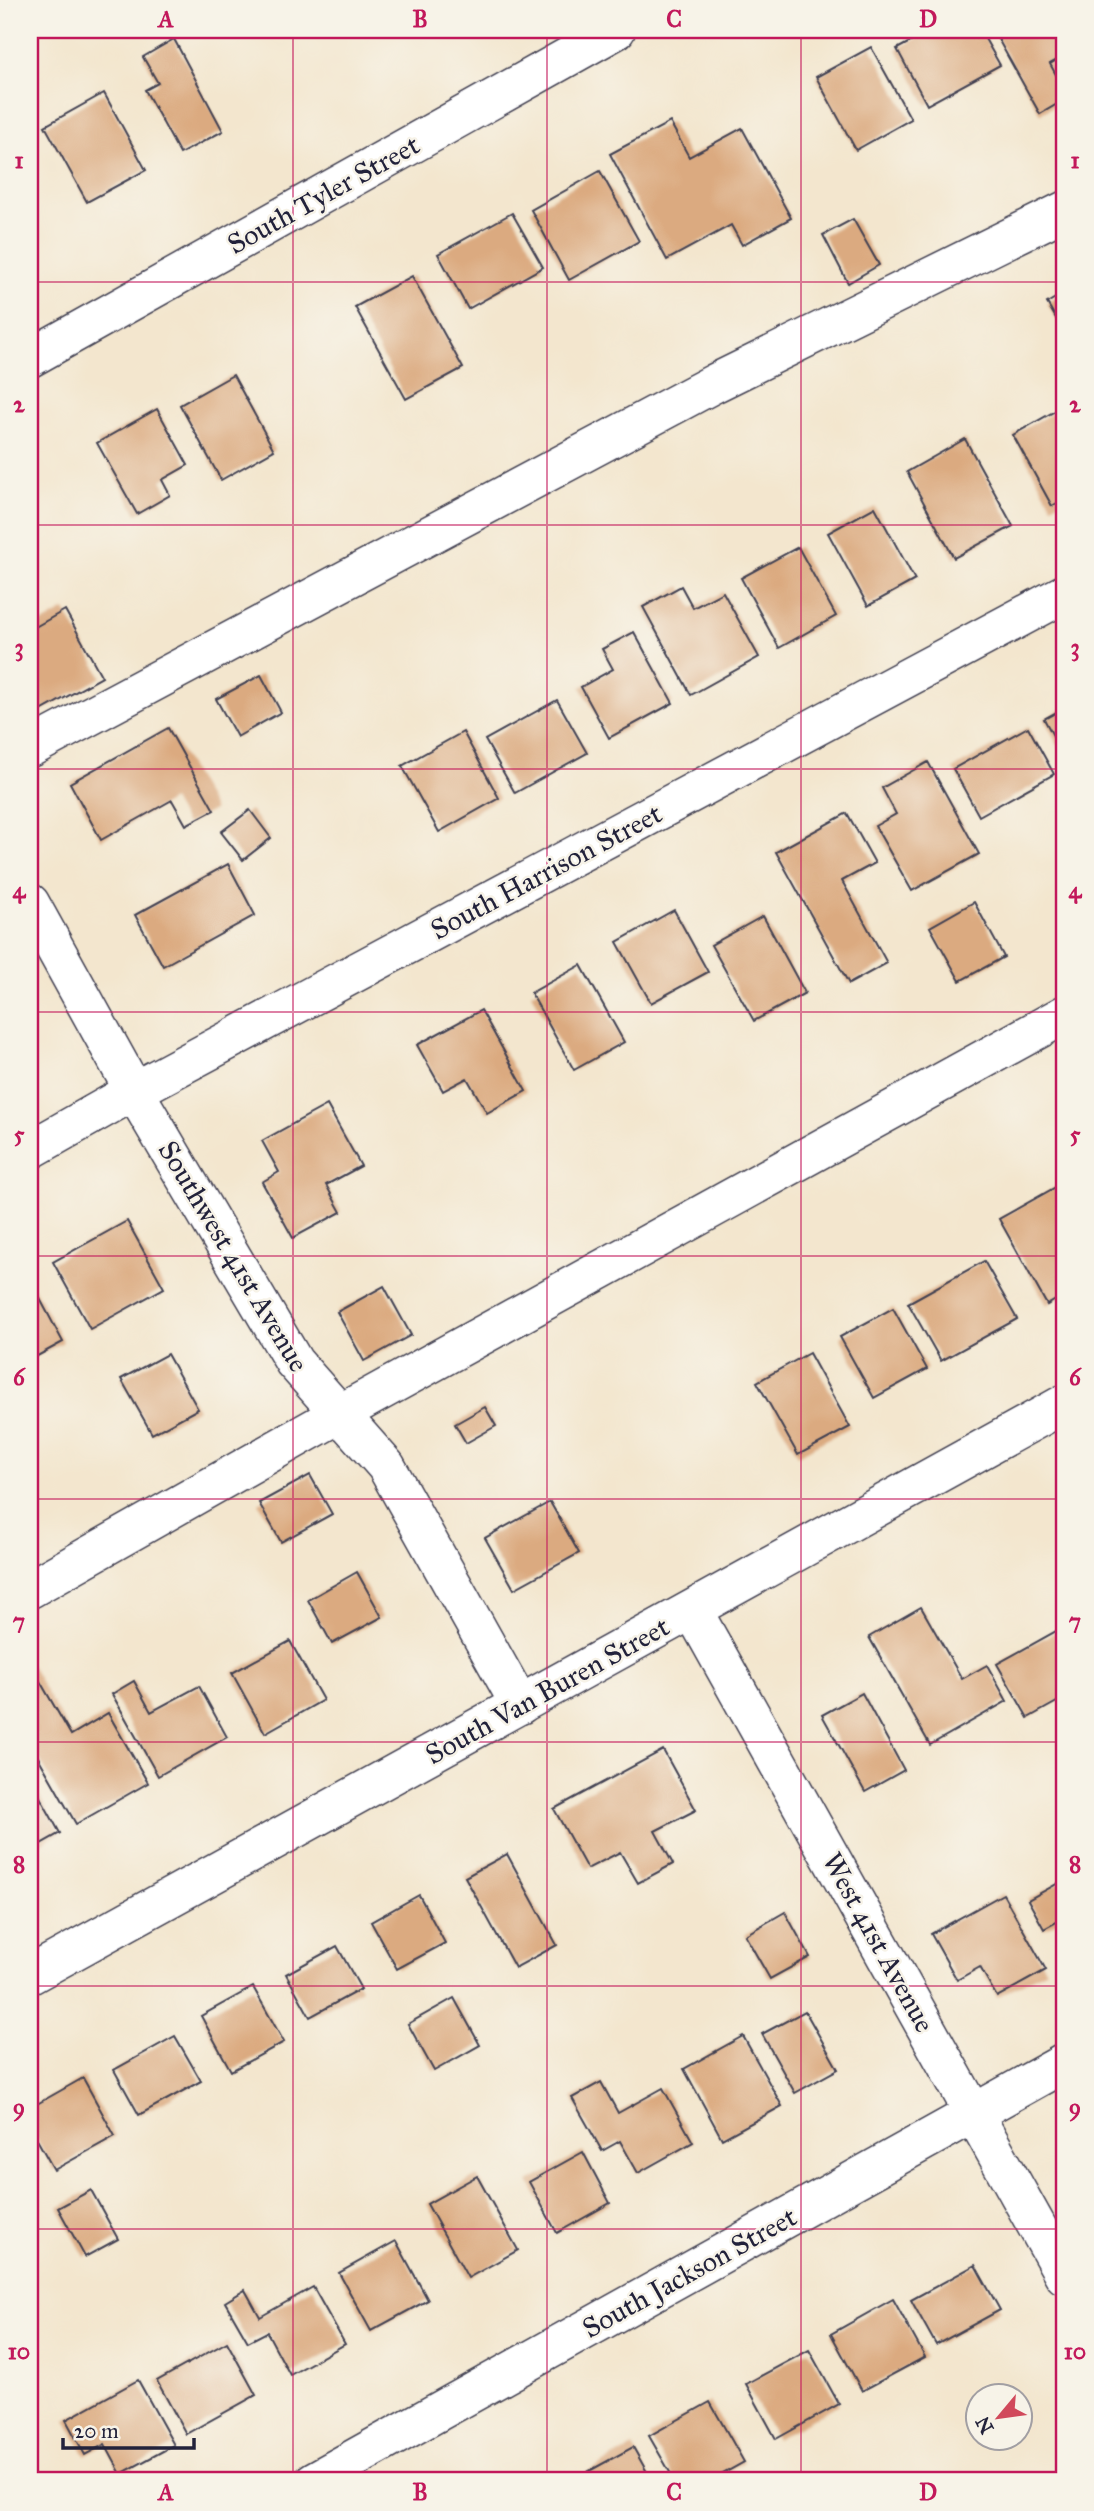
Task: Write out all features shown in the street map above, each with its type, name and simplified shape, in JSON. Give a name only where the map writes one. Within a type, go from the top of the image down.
[{"type":"street","name":"South Tyler Street","points":[[30,358],[616,30]]},
{"type":"street","points":[[30,748],[715,383],[1064,211]]},
{"type":"street","name":"South Harrison Street","points":[[30,1150],[134,1091],[1064,594]]},
{"type":"street","name":"Southwest 41st Avenue","points":[[30,903],[134,1091],[294,1362],[386,1466],[520,1705]]},
{"type":"street","points":[[30,1590],[339,1414],[1064,1015]]},
{"type":"street","name":"South Van Buren Street","points":[[30,1975],[1064,1404]]},
{"type":"street","name":"West 41st Avenue","points":[[693,1611],[1064,2275]]},
{"type":"street","name":"South Jackson Street","points":[[314,2481],[1064,2063]]},
{"type":"building","points":[[932,30],[980,30],[1000,65],[927,105],[897,49]]},
{"type":"building","points":[[993,30],[1064,30],[1064,56],[1050,64],[1064,89],[1064,100],[1040,114]]},
{"type":"building","points":[[174,39],[223,131],[180,154],[145,90],[158,83],[143,57]]},
{"type":"building","points":[[871,47],[911,119],[856,150],[816,77]]},
{"type":"building","points":[[104,93],[146,170],[87,202],[45,126]]},
{"type":"building","points":[[670,122],[689,157],[742,128],[791,218],[742,245],[731,225],[667,260],[610,154]]},
{"type":"building","points":[[600,171],[639,241],[569,280],[531,210]]},
{"type":"building","points":[[512,213],[543,267],[468,309],[438,254]]},
{"type":"building","points":[[853,219],[879,265],[848,283],[823,235]]},
{"type":"building","points":[[412,276],[463,368],[406,399],[355,307]]},
{"type":"building","points":[[1064,293],[1064,323],[1060,325],[1047,303]]},
{"type":"building","points":[[233,375],[274,450],[221,480],[180,405]]},
{"type":"building","points":[[1064,406],[1064,499],[1052,506],[1013,435]]},
{"type":"building","points":[[157,409],[188,465],[162,480],[170,495],[137,514],[97,443]]},
{"type":"building","points":[[965,439],[1013,526],[954,558],[907,472]]},
{"type":"building","points":[[875,507],[915,580],[868,606],[828,533]]},
{"type":"building","points":[[798,547],[836,616],[779,648],[741,578]]},
{"type":"building","points":[[681,586],[693,608],[723,592],[759,657],[691,695],[643,607]]},
{"type":"building","points":[[65,610],[102,677],[30,717],[30,630]]},
{"type":"building","points":[[634,632],[673,703],[609,738],[581,687],[613,669],[602,649]]},
{"type":"building","points":[[261,675],[281,712],[237,737],[216,699]]},
{"type":"building","points":[[557,700],[587,753],[515,793],[485,740]]},
{"type":"building","points":[[1064,708],[1064,756],[1044,719]]},
{"type":"building","points":[[1028,727],[1054,774],[979,816],[953,769]]},
{"type":"building","points":[[168,728],[214,810],[186,825],[172,800],[101,840],[70,783]]},
{"type":"building","points":[[463,732],[499,798],[439,832],[402,766]]},
{"type":"building","points":[[928,762],[979,854],[912,891],[875,826],[896,814],[882,788]]},
{"type":"building","points":[[250,810],[271,838],[243,860],[221,832]]},
{"type":"building","points":[[847,813],[875,863],[842,881],[887,963],[849,984],[776,852]]},
{"type":"building","points":[[228,864],[255,915],[163,966],[135,915]]},
{"type":"building","points":[[974,902],[1004,957],[960,981],[930,927]]},
{"type":"building","points":[[674,910],[708,972],[651,1003],[617,942]]},
{"type":"building","points":[[763,916],[805,993],[754,1021],[711,945]]},
{"type":"building","points":[[581,965],[624,1042],[574,1070],[531,993]]},
{"type":"building","points":[[481,1010],[526,1091],[487,1113],[467,1078],[443,1091],[417,1045]]},
{"type":"building","points":[[327,1105],[361,1166],[326,1185],[341,1212],[293,1238],[262,1182],[279,1172],[262,1141]]},
{"type":"building","points":[[1063,1183],[1064,1295],[1047,1305],[999,1219]]},
{"type":"building","points":[[127,1221],[164,1288],[90,1329],[53,1262]]},
{"type":"building","points":[[984,1261],[1017,1319],[941,1361],[908,1303]]},
{"type":"building","points":[[30,1280],[63,1342],[30,1360]]},
{"type":"building","points":[[384,1286],[411,1335],[364,1361],[337,1312]]},
{"type":"building","points":[[893,1308],[927,1369],[874,1398],[840,1337]]},
{"type":"building","points":[[809,1353],[850,1427],[798,1455],[757,1382]]},
{"type":"building","points":[[167,1354],[198,1409],[152,1434],[121,1379]]},
{"type":"building","points":[[485,1407],[496,1426],[466,1443],[455,1424]]},
{"type":"building","points":[[310,1475],[332,1514],[281,1542],[259,1503]]},
{"type":"building","points":[[550,1502],[579,1553],[514,1589],[485,1538]]},
{"type":"building","points":[[357,1572],[382,1617],[332,1644],[308,1600]]},
{"type":"building","points":[[921,1607],[962,1679],[987,1665],[1007,1701],[930,1745],[869,1637]]},
{"type":"building","points":[[1060,1629],[1064,1637],[1064,1698],[1028,1718],[997,1664]]},
{"type":"building","points":[[290,1641],[323,1700],[265,1733],[232,1673]]},
{"type":"building","points":[[30,1664],[71,1735],[108,1713],[148,1783],[76,1824],[30,1743]]},
{"type":"building","points":[[134,1681],[151,1712],[199,1686],[227,1737],[158,1776],[112,1694]]},
{"type":"building","points":[[862,1693],[904,1770],[865,1792],[822,1715]]},
{"type":"building","points":[[663,1750],[696,1810],[655,1831],[673,1864],[638,1883],[620,1852],[587,1869],[554,1809]]},
{"type":"building","points":[[30,1779],[60,1833],[30,1850]]},
{"type":"building","points":[[507,1854],[557,1945],[515,1968],[465,1877]]},
{"type":"building","points":[[1064,1880],[1064,1918],[1044,1929],[1028,1900]]},
{"type":"building","points":[[1003,1894],[1046,1970],[997,1997],[980,1967],[957,1980],[931,1934]]},
{"type":"building","points":[[419,1895],[445,1943],[397,1969],[371,1922]]},
{"type":"building","points":[[785,1912],[810,1957],[770,1979],[745,1935]]},
{"type":"building","points":[[337,1946],[361,1989],[310,2017],[286,1974]]},
{"type":"building","points":[[253,1987],[284,2042],[231,2071],[201,2016]]},
{"type":"building","points":[[454,1998],[480,2045],[434,2071],[408,2024]]},
{"type":"building","points":[[805,2011],[838,2069],[795,2093],[762,2034]]},
{"type":"building","points":[[175,2036],[201,2081],[139,2115],[114,2070]]},
{"type":"building","points":[[743,2036],[782,2106],[722,2139],[684,2069]]},
{"type":"building","points":[[83,2078],[115,2136],[54,2170],[30,2127],[30,2108]]},
{"type":"building","points":[[601,2082],[618,2113],[663,2088],[693,2142],[638,2173],[620,2141],[602,2151],[572,2098]]},
{"type":"building","points":[[583,2152],[610,2203],[557,2233],[529,2182]]},
{"type":"building","points":[[477,2176],[518,2250],[468,2278],[427,2204]]},
{"type":"building","points":[[91,2190],[118,2239],[85,2257],[58,2208]]},
{"type":"building","points":[[396,2241],[428,2300],[371,2331],[339,2273]]},
{"type":"building","points":[[975,2265],[1000,2310],[936,2345],[911,2300]]},
{"type":"building","points":[[313,2287],[345,2344],[290,2375],[267,2332],[248,2342],[225,2302],[245,2290],[260,2317]]},
{"type":"building","points":[[893,2299],[925,2357],[862,2391],[831,2334]]},
{"type":"building","points":[[227,2342],[256,2395],[186,2434],[157,2381]]},
{"type":"building","points":[[809,2350],[839,2404],[776,2439],[746,2384]]},
{"type":"building","points":[[138,2380],[174,2445],[121,2474],[105,2444],[85,2455],[66,2420]]},
{"type":"building","points":[[710,2402],[744,2462],[710,2481],[675,2481],[649,2436]]},
{"type":"building","points":[[633,2447],[652,2481],[571,2481]]}]
